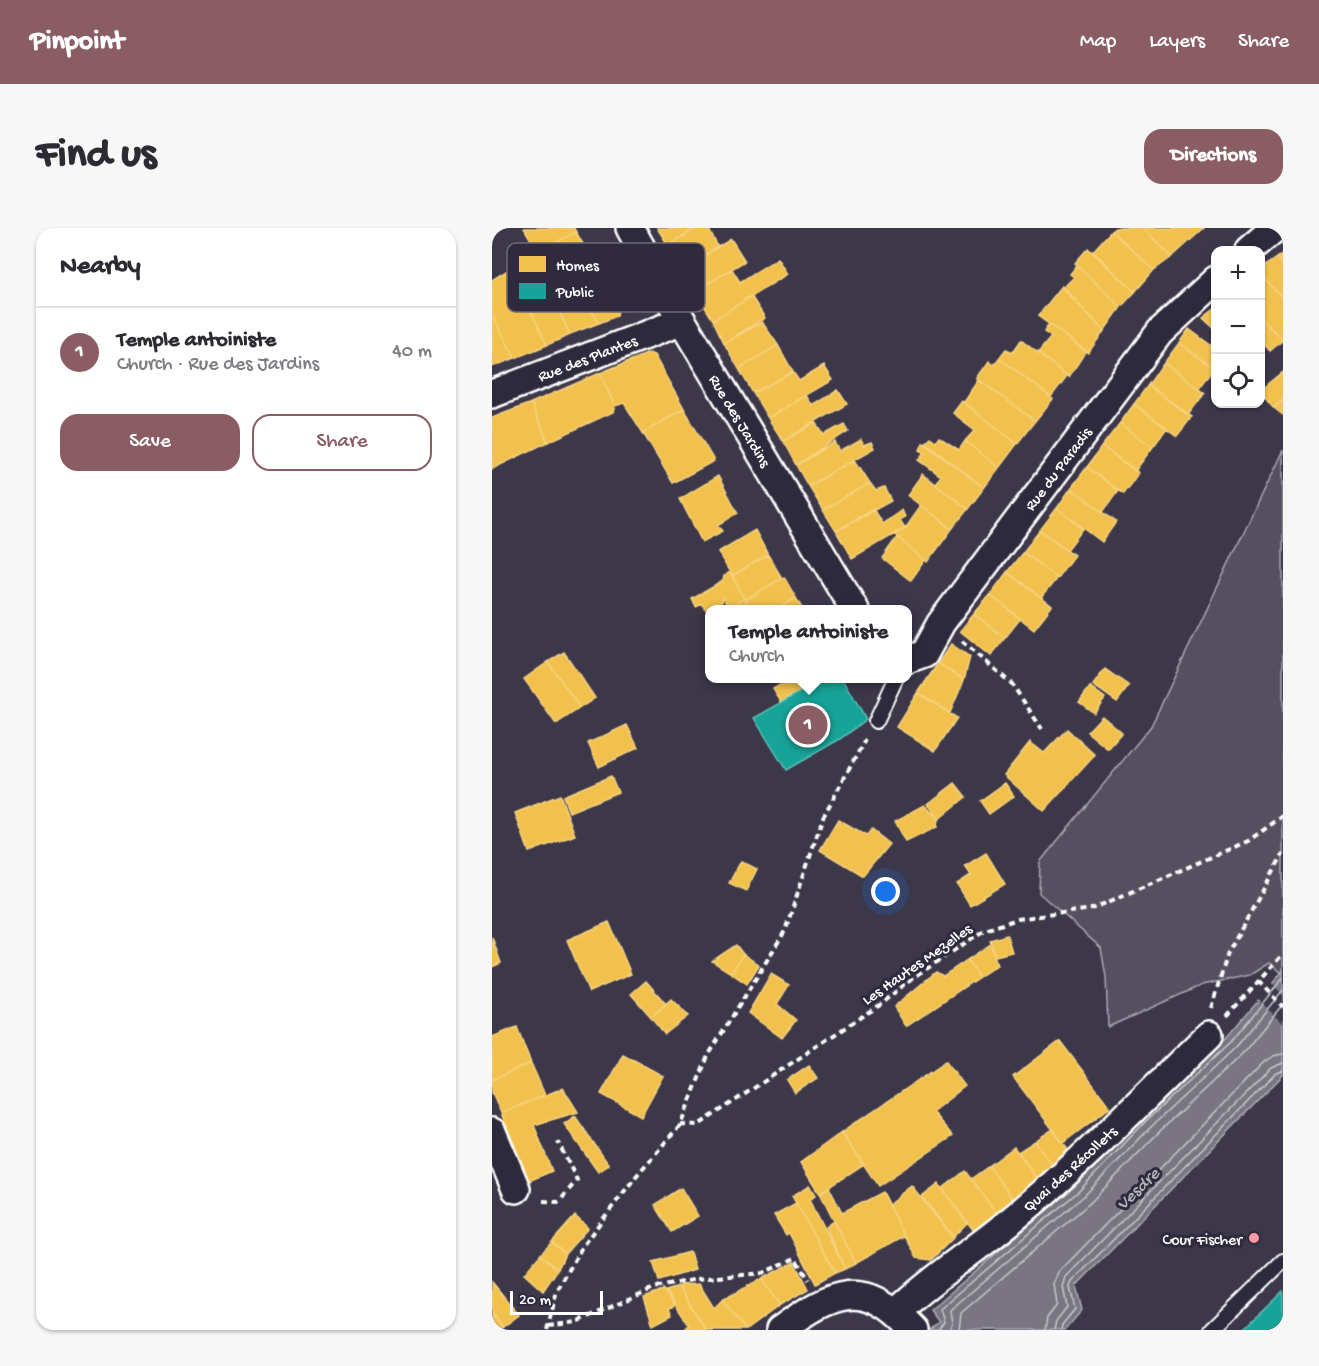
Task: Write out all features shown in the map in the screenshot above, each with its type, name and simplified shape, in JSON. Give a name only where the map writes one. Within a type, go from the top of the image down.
[{"type":"street","name":"Rue des Jardins","points":[[630,228],[638,243]]},
{"type":"street","points":[[1254,246],[1275,228]]},
{"type":"street","name":"Rue du Paradis","points":[[912,658],[924,654],[941,623],[1160,332],[1211,284]]},
{"type":"street","name":"Rue des Jardins","points":[[677,312],[853,605]]},
{"type":"street","name":"Rue des Plantes","points":[[492,394],[682,321]]},
{"type":"street","name":"Quai des Récollets","points":[[904,1321],[918,1290],[1002,1227],[1078,1162],[1209,1035]]},
{"type":"street","points":[[492,1132],[516,1189]]},
{"type":"street","points":[[780,1330],[822,1304],[845,1294],[870,1296],[904,1321]]},
{"type":"lane","points":[[876,721],[894,683]]},
{"type":"lane","points":[[1212,1330],[1283,1261]]},
{"type":"path","points":[[941,623],[1012,684],[1042,729]]},
{"type":"path","points":[[822,1304],[795,1258],[763,1273],[697,1279],[654,1288],[576,1322],[548,1328],[557,1291],[583,1245],[637,1174],[680,1124],[708,1056],[784,932],[823,817],[876,721]]},
{"type":"path","name":"Les Hautes Mezelles","points":[[680,1124],[698,1125],[703,1122],[879,1005],[913,978],[983,931],[1017,919],[1092,909],[1248,842],[1283,816]]},
{"type":"path","points":[[1209,1035],[1210,1012],[1228,953],[1283,854]]},
{"type":"path","points":[[1209,1035],[1283,954]]},
{"type":"path","points":[[1258,981],[1283,1007]]},
{"type":"path","points":[[516,1189],[526,1200],[559,1202],[577,1180],[558,1142]]},
{"type":"shaded area","points":[[1283,450],[1283,971],[1280,972],[1269,963],[1250,975],[1202,985],[1108,1027],[1106,977],[1101,948],[1039,893],[1040,862],[1151,726]]},
{"type":"water","name":"Vesdre","points":[[1283,971],[1283,1075],[1076,1286],[1082,1310],[1065,1330],[929,1330],[939,1322],[930,1310],[1076,1185],[1142,1117],[1226,1038]]},
{"type":"pier","points":[[1270,981],[1283,995],[1283,1024],[1257,998]]},
{"type":"building: Homes","points":[[524,228],[574,228],[576,232],[555,243],[533,243]]},
{"type":"building: Homes","points":[[657,228],[697,228],[671,243],[667,243]]},
{"type":"building: Homes","points":[[697,228],[708,228],[718,247],[705,255],[705,243],[671,243]]},
{"type":"building: Homes","points":[[1115,228],[1143,228],[1172,257],[1154,270],[1111,231]]},
{"type":"building: Homes","points":[[1143,228],[1204,228],[1172,257]]},
{"type":"building: Homes","points":[[1111,231],[1154,270],[1135,292],[1093,251]]},
{"type":"building: Homes","points":[[576,232],[582,243],[555,243]]},
{"type":"building: Homes","points":[[731,239],[745,261],[705,285],[705,255]]},
{"type":"building: Homes","points":[[1088,248],[1135,292],[1121,307],[1075,263]]},
{"type":"building: Homes","points":[[1283,253],[1283,265],[1277,258]]},
{"type":"building: Homes","points":[[778,258],[788,274],[713,320],[705,307],[705,285],[732,269],[740,282]]},
{"type":"building: Homes","points":[[1277,258],[1283,265],[1283,298],[1265,279],[1265,266]]},
{"type":"building: Homes","points":[[1077,265],[1121,307],[1104,331],[1063,288],[1074,277],[1070,274]]},
{"type":"building: Homes","points":[[507,271],[507,312],[532,312],[547,345],[515,358],[492,314],[492,280]]},
{"type":"building: Homes","points":[[1265,279],[1283,298],[1283,340],[1265,323]]},
{"type":"building: Homes","points":[[1062,286],[1104,331],[1088,353],[1038,316]]},
{"type":"building: Homes","points":[[751,296],[765,318],[724,343],[713,320]]},
{"type":"building: Homes","points":[[531,312],[559,312],[570,335],[547,345]]},
{"type":"building: Homes","points":[[560,312],[592,312],[599,323],[570,334]]},
{"type":"building: Homes","points":[[592,312],[618,312],[617,316],[599,323]]},
{"type":"building: Homes","points":[[1211,312],[1211,325],[1203,318]]},
{"type":"building: Homes","points":[[492,314],[515,358],[492,367]]},
{"type":"building: Homes","points":[[762,322],[778,345],[739,369],[724,343]]},
{"type":"building: Homes","points":[[1265,323],[1283,340],[1270,351],[1265,346]]},
{"type":"building: Homes","points":[[1049,324],[1086,351],[1069,377],[1038,353],[1051,337],[1044,332]]},
{"type":"building: Homes","points":[[1189,329],[1211,345],[1211,366],[1179,343]]},
{"type":"building: Homes","points":[[1021,340],[1067,376],[1051,397],[999,358],[1006,349],[1013,352]]},
{"type":"building: Homes","points":[[1179,343],[1211,366],[1211,372],[1199,389],[1164,363]]},
{"type":"building: Homes","points":[[778,345],[793,372],[753,393],[739,369]]},
{"type":"building: Homes","points":[[649,353],[654,355],[684,409],[643,433],[624,403],[615,406],[600,373]]},
{"type":"building: Homes","points":[[999,358],[1053,399],[1035,421],[977,378],[989,361],[994,365]]},
{"type":"building: Homes","points":[[1164,363],[1205,393],[1188,415],[1148,385]]},
{"type":"building: Homes","points":[[824,366],[833,380],[768,418],[753,393],[793,372],[799,381]]},
{"type":"building: Homes","points":[[1283,372],[1283,400],[1274,408],[1265,397],[1265,387]]},
{"type":"building: Homes","points":[[600,373],[615,406],[613,412],[548,442],[531,403]]},
{"type":"building: Homes","points":[[979,380],[1035,421],[1017,444],[964,402]]},
{"type":"building: Homes","points":[[1148,385],[1192,417],[1177,436],[1134,404]]},
{"type":"building: Homes","points":[[838,390],[847,404],[783,441],[768,418],[807,395],[813,406]]},
{"type":"building: Homes","points":[[1283,400],[1283,415],[1274,408]]},
{"type":"building: Homes","points":[[962,401],[1017,444],[999,468],[965,441],[975,430],[953,413]]},
{"type":"building: Homes","points":[[531,403],[548,442],[492,469],[492,418]]},
{"type":"building: Homes","points":[[1134,404],[1167,428],[1153,447],[1120,423]]},
{"type":"building: Homes","points":[[684,409],[714,461],[673,483],[643,433]]},
{"type":"building: Homes","points":[[816,423],[824,435],[844,424],[848,431],[796,465],[783,441]]},
{"type":"building: Homes","points":[[1120,423],[1153,447],[1135,471],[1102,446]]},
{"type":"building: Homes","points":[[930,437],[936,441],[939,437],[959,450],[965,441],[999,468],[984,488],[925,442]]},
{"type":"building: Homes","points":[[861,439],[864,445],[872,442],[875,448],[808,486],[796,465],[835,442],[840,451]]},
{"type":"building: Homes","points":[[923,442],[984,488],[968,509],[935,483],[941,476],[919,460],[925,452],[920,449]]},
{"type":"building: Homes","points":[[1102,446],[1139,473],[1123,494],[1087,467]]},
{"type":"building: Homes","points":[[855,460],[870,483],[823,510],[808,486]]},
{"type":"building: Homes","points":[[1087,467],[1118,491],[1103,512],[1071,488]]},
{"type":"building: Homes","points":[[923,474],[968,509],[952,529],[908,495]]},
{"type":"building: Homes","points":[[718,476],[738,513],[718,525],[723,531],[702,542],[680,499]]},
{"type":"building: Homes","points":[[870,483],[876,491],[884,488],[891,501],[836,531],[823,510]]},
{"type":"building: Homes","points":[[1071,488],[1116,522],[1102,542],[1057,508]]},
{"type":"building: Homes","points":[[921,505],[952,529],[928,562],[894,534],[905,528]]},
{"type":"building: Homes","points":[[1057,508],[1083,529],[1067,550],[1040,530]]},
{"type":"building: Homes","points":[[873,509],[882,524],[902,510],[905,517],[900,520],[905,528],[852,559],[836,531]]},
{"type":"building: Homes","points":[[755,530],[768,555],[732,576],[718,552]]},
{"type":"building: Homes","points":[[1040,530],[1074,555],[1057,578],[1023,552]]},
{"type":"building: Homes","points":[[897,537],[926,560],[911,581],[882,558]]},
{"type":"building: Homes","points":[[1023,552],[1057,578],[1041,598],[1007,572]]},
{"type":"building: Homes","points":[[768,555],[782,578],[745,600],[732,576]]},
{"type":"building: Homes","points":[[730,572],[744,598],[734,605],[727,605],[723,598],[722,602],[716,605],[705,605],[705,608],[702,604],[696,607],[692,599],[723,581],[724,576]]},
{"type":"building: Homes","points":[[1007,572],[1052,606],[1034,629],[990,595]]},
{"type":"building: Homes","points":[[784,577],[796,598],[785,605],[748,605],[745,600]]},
{"type":"building: Homes","points":[[990,595],[1020,619],[1005,638],[974,614]]},
{"type":"building: Homes","points":[[744,598],[748,605],[734,605]]},
{"type":"building: Homes","points":[[796,598],[800,605],[783,605]]},
{"type":"building: Homes","points":[[974,614],[1005,638],[991,656],[960,631]]},
{"type":"building: Homes","points":[[951,644],[970,657],[964,680],[938,663]]},
{"type":"building: Homes","points":[[564,652],[595,698],[580,708],[548,662]]},
{"type":"building: Homes","points":[[548,662],[580,708],[556,724],[524,679]]},
{"type":"building: Homes","points":[[938,663],[964,680],[950,713],[918,693]]},
{"type":"building: Homes","points":[[1105,669],[1129,686],[1117,702],[1093,685]]},
{"type":"building: Homes","points":[[783,683],[798,683],[802,690],[781,702],[773,689]]},
{"type":"building: Homes","points":[[798,683],[818,683],[803,692]]},
{"type":"building: Homes","points":[[1090,687],[1105,698],[1094,713],[1079,702]]},
{"type":"building: Homes","points":[[918,693],[957,718],[935,751],[897,727]]},
{"type":"building: Homes","points":[[1102,716],[1122,733],[1108,749],[1087,732]]},
{"type":"building: Homes","points":[[627,725],[638,748],[599,767],[588,743]]},
{"type":"building: Homes","points":[[1067,729],[1095,755],[1044,811],[1004,775],[1030,742],[1044,753]]},
{"type":"building: Homes","points":[[611,776],[618,792],[569,812],[563,796]]},
{"type":"building: Homes","points":[[955,783],[966,797],[939,819],[928,804]]},
{"type":"building: Homes","points":[[1005,783],[1014,796],[989,814],[980,801]]},
{"type":"building: Homes","points":[[560,795],[575,835],[529,852],[515,813]]},
{"type":"building: Homes","points":[[925,805],[938,819],[937,827],[906,842],[895,821]]},
{"type":"building: Homes","points":[[838,820],[866,836],[871,830],[889,844],[863,876],[820,850]]},
{"type":"building: Homes","points":[[986,853],[1005,884],[970,905],[957,884],[971,875],[965,866]]},
{"type":"building: Homes","points":[[741,861],[757,869],[746,891],[729,883]]},
{"type":"building: Homes","points":[[609,922],[631,974],[589,992],[567,940]]},
{"type":"building: Homes","points":[[1007,935],[1012,952],[995,956],[990,940]]},
{"type":"building: Homes","points":[[492,937],[501,963],[492,967]]},
{"type":"building: Homes","points":[[991,944],[997,965],[979,977],[967,960]]},
{"type":"building: Homes","points":[[736,945],[743,954],[731,973],[712,961]]},
{"type":"building: Homes","points":[[743,954],[759,965],[747,984],[731,973]]},
{"type":"building: Homes","points":[[967,960],[979,977],[906,1026],[894,1007],[936,972],[943,976]]},
{"type":"building: Homes","points":[[771,974],[789,985],[777,1004],[796,1020],[782,1038],[748,1013]]},
{"type":"building: Homes","points":[[646,981],[666,1004],[651,1017],[631,994]]},
{"type":"building: Homes","points":[[671,999],[688,1016],[665,1034],[651,1017]]},
{"type":"building: Homes","points":[[517,1027],[531,1063],[492,1080],[492,1037]]},
{"type":"building: Homes","points":[[1060,1041],[1110,1107],[1063,1143],[1013,1077]]},
{"type":"building: Homes","points":[[623,1054],[663,1076],[641,1116],[601,1094]]},
{"type":"building: Homes","points":[[946,1061],[965,1086],[932,1112],[953,1136],[878,1186],[842,1132]]},
{"type":"building: Homes","points":[[531,1063],[545,1095],[501,1113],[492,1092],[492,1080]]},
{"type":"building: Homes","points":[[809,1065],[818,1078],[795,1093],[787,1080]]},
{"type":"building: Homes","points":[[563,1088],[578,1112],[534,1125],[552,1171],[529,1181],[501,1113]]},
{"type":"building: Homes","points":[[575,1116],[609,1165],[598,1172],[564,1124]]},
{"type":"building: Homes","points":[[1053,1129],[1073,1157],[1056,1170],[1035,1141]]},
{"type":"building: Homes","points":[[842,1132],[864,1164],[820,1193],[801,1162]]},
{"type":"building: Homes","points":[[1035,1141],[1056,1170],[1040,1183],[1018,1152]]},
{"type":"building: Homes","points":[[1014,1147],[1040,1183],[1014,1201],[989,1166]]},
{"type":"building: Homes","points":[[989,1166],[1014,1201],[997,1214],[971,1179]]},
{"type":"building: Homes","points":[[965,1171],[997,1214],[974,1231],[942,1189]]},
{"type":"building: Homes","points":[[939,1184],[967,1223],[953,1237],[922,1197]]},
{"type":"building: Homes","points":[[810,1185],[816,1195],[810,1199],[845,1269],[835,1273],[792,1196]]},
{"type":"building: Homes","points":[[912,1186],[953,1238],[931,1260],[916,1258],[888,1205]]},
{"type":"building: Homes","points":[[829,1187],[842,1213],[882,1192],[904,1236],[856,1263],[820,1193]]},
{"type":"building: Homes","points":[[681,1188],[698,1216],[672,1232],[655,1205]]},
{"type":"building: Homes","points":[[796,1203],[835,1273],[815,1284],[789,1233],[786,1235],[774,1215]]},
{"type":"building: Homes","points":[[575,1216],[588,1228],[565,1254],[552,1242]]},
{"type":"building: Homes","points":[[834,1221],[856,1263],[845,1269],[826,1227]]},
{"type":"building: Homes","points":[[552,1242],[565,1254],[558,1269],[540,1255]]},
{"type":"building: Homes","points":[[690,1252],[695,1270],[659,1281],[653,1262]]},
{"type":"building: Homes","points":[[540,1255],[558,1269],[543,1291],[524,1274]]},
{"type":"building: Homes","points":[[794,1262],[808,1289],[780,1305],[761,1279]]},
{"type":"building: Homes","points":[[761,1279],[780,1305],[746,1330],[722,1300]]},
{"type":"building: Homes","points":[[492,1282],[519,1315],[503,1327],[492,1313]]},
{"type":"building: Homes","points":[[699,1284],[714,1308],[722,1300],[746,1330],[706,1330],[679,1287]]},
{"type":"building: Homes","points":[[679,1287],[706,1330],[684,1330],[689,1325],[666,1291]]},
{"type":"building: Homes","points":[[664,1290],[675,1305],[669,1309],[672,1315],[653,1325],[644,1297]]},
{"type":"building: Homes","points":[[492,1313],[503,1327],[499,1330],[492,1330]]},
{"type":"building: Public","points":[[817,683],[846,683],[866,719],[840,739],[786,770],[754,718]]},
{"type":"building: Public","points":[[1283,1291],[1283,1330],[1243,1330]]},
{"type":"place","name":"Temple antoiniste","points":[[808,725]]},
{"type":"place","name":"Cour Fischer","points":[[1254,1238]]}]
